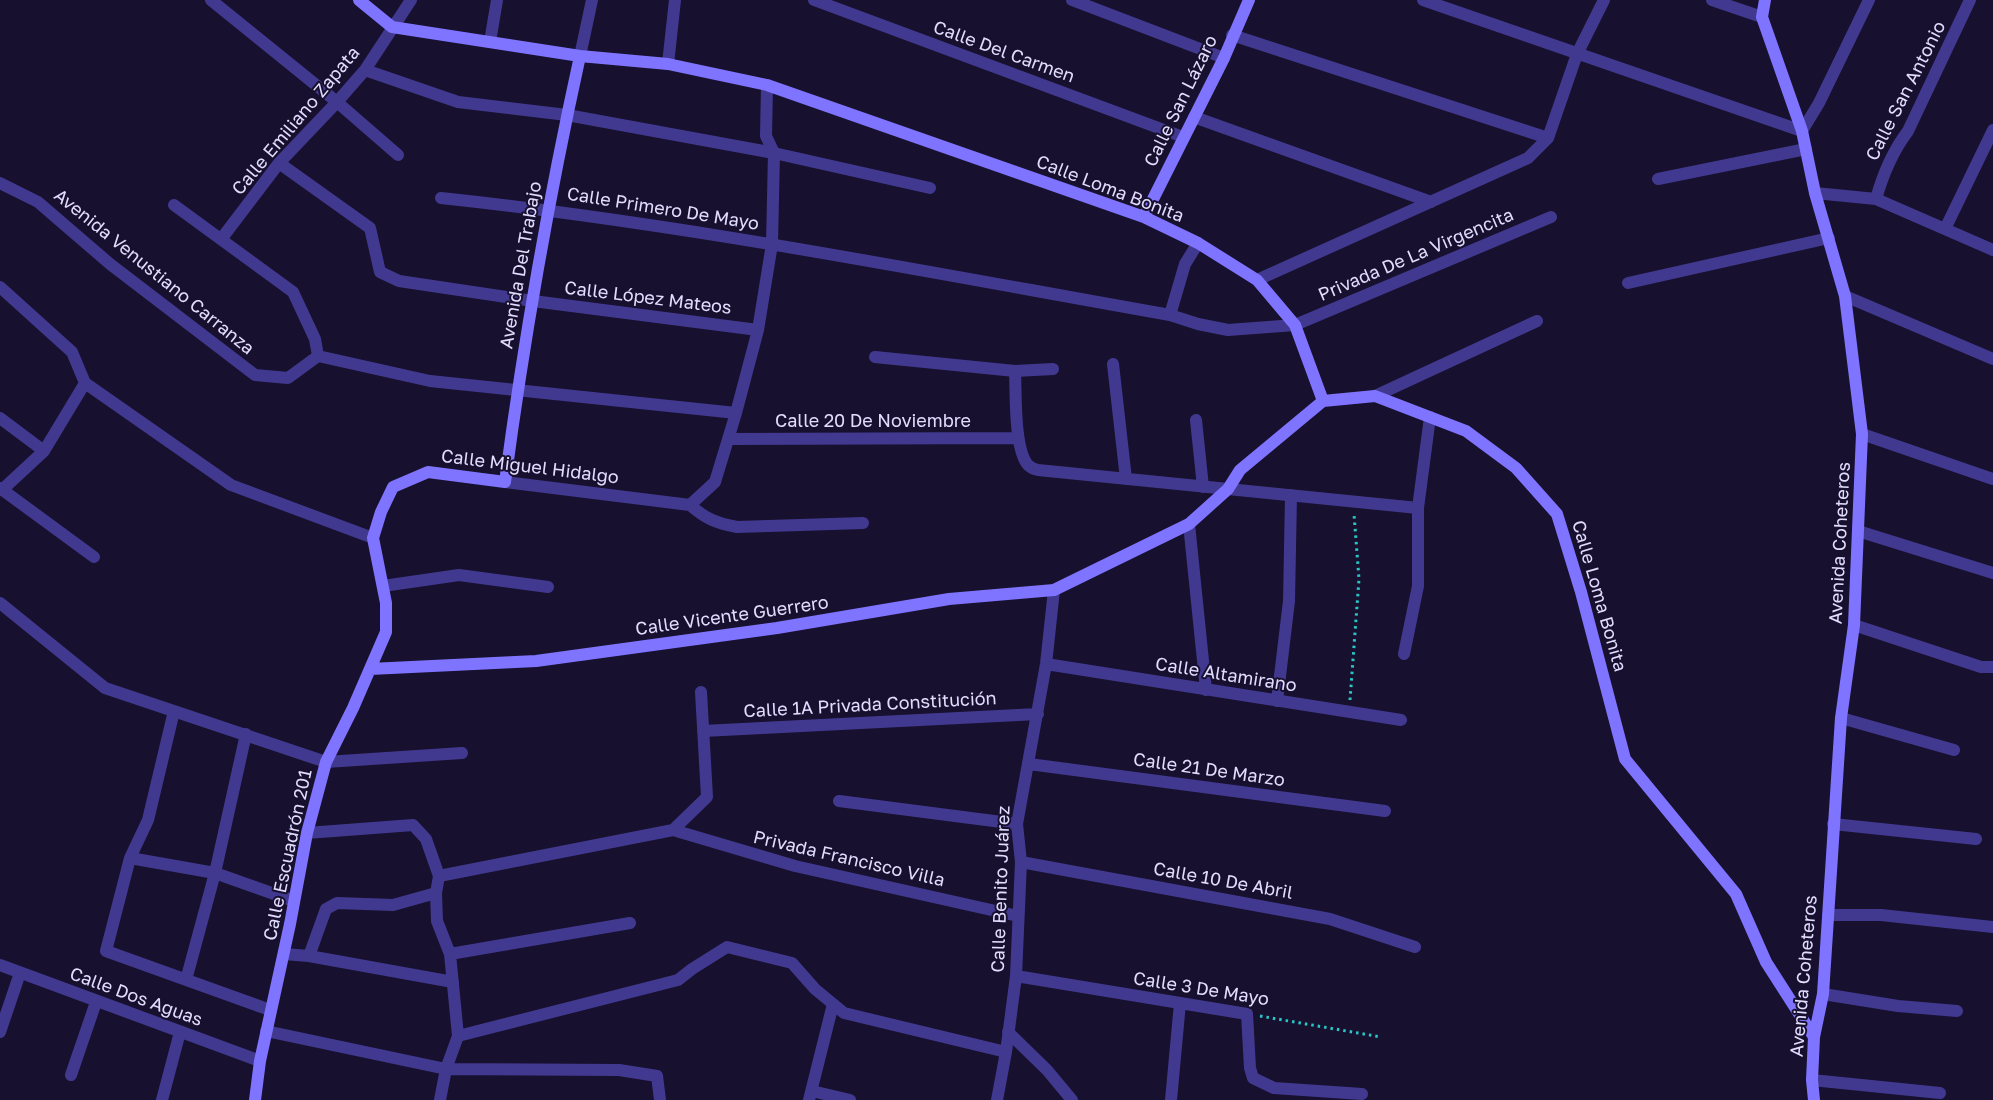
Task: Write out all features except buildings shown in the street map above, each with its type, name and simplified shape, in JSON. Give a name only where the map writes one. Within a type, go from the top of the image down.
[{"type":"street","points":[[211,0],[337,102],[398,155]]},
{"type":"street","points":[[359,0],[392,27]]},
{"type":"street","name":"Calle Emiliano Zapata","points":[[222,238],[279,163],[365,70],[392,27],[412,0]]},
{"type":"street","points":[[490,42],[498,0]]},
{"type":"street","points":[[580,56],[592,0]]},
{"type":"street","points":[[668,64],[675,0]]},
{"type":"street","name":"Calle Del Carmen","points":[[814,0],[1183,137]]},
{"type":"street","points":[[1072,0],[1224,58]]},
{"type":"street","name":"Calle San Lázaro","points":[[1144,217],[1224,58],[1232,35],[1249,0]]},
{"type":"street","points":[[1423,0],[1802,131],[1819,103],[1869,0]]},
{"type":"street","points":[[1257,280],[1528,158],[1548,138],[1577,54],[1604,0]]},
{"type":"street","points":[[1712,0],[1762,17]]},
{"type":"street","name":"Avenida Coheteros","points":[[1765,0],[1762,17],[1802,131],[1815,192],[1845,296],[1862,434],[1854,625],[1841,718],[1823,994],[1814,1037],[1812,1080],[1814,1100]]},
{"type":"street","name":"Calle San Antonio","points":[[1876,199],[1885,170],[1898,144],[1908,131],[1970,0]]},
{"type":"street","name":"Calle Loma Bonita","points":[[392,27],[580,56],[668,64],[767,85],[1144,217],[1198,243],[1257,280],[1295,326],[1323,401],[1375,396],[1466,431],[1516,468],[1557,514],[1581,592],[1624,759],[1736,894],[1766,962],[1814,1037]]},
{"type":"street","points":[[1232,35],[1548,138]]},
{"type":"street","name":"Avenida Del Trabajo","points":[[505,482],[517,391],[548,209],[580,56]]},
{"type":"street","points":[[365,70],[458,102],[567,115],[774,153],[930,188]]},
{"type":"street","points":[[767,85],[766,136],[774,153],[772,244],[758,330],[715,482],[690,505],[702,516],[717,524],[737,527],[863,523]]},
{"type":"street","points":[[1194,117],[1431,202]]},
{"type":"street","points":[[1946,229],[1988,152],[1993,130]]},
{"type":"street","points":[[1658,179],[1806,149]]},
{"type":"street","name":"Calle López Mateos","points":[[279,163],[370,228],[380,272],[400,281],[533,301],[758,330]]},
{"type":"street","name":"Avenida Venustiano Carranza","points":[[0,183],[38,202],[110,264],[255,375],[288,378],[318,356]]},
{"type":"street","points":[[1815,192],[1876,199],[1993,250]]},
{"type":"street","points":[[441,198],[548,209]]},
{"type":"street","points":[[174,204],[293,292],[315,339],[318,356],[430,381],[736,413]]},
{"type":"street","name":"Calle Primero De Mayo","points":[[548,209],[772,244],[1170,315]]},
{"type":"street","name":"Privada De La Virgencita","points":[[1170,315],[1198,324],[1228,330],[1295,326],[1551,217]]},
{"type":"street","points":[[1628,283],[1829,238]]},
{"type":"street","points":[[1170,315],[1185,264],[1198,243]]},
{"type":"street","points":[[0,287],[72,352],[85,383],[231,485],[373,538]]},
{"type":"street","points":[[1845,296],[1993,359]]},
{"type":"street","points":[[1375,396],[1537,320]]},
{"type":"street","points":[[874,357],[1015,371],[1052,370]]},
{"type":"street","points":[[1113,364],[1126,479]]},
{"type":"street","points":[[1015,371],[1018,438],[1024,460],[1030,467],[1038,470],[1418,508]]},
{"type":"street","points":[[85,383],[44,451],[2,488],[94,557]]},
{"type":"street","name":"Calle Vicente Guerrero","points":[[370,669],[536,661],[777,628],[949,599],[1054,590],[1189,524],[1228,490],[1240,470],[1323,401]]},
{"type":"street","points":[[1404,654],[1418,586],[1418,508],[1430,417]]},
{"type":"street","points":[[0,418],[44,451]]},
{"type":"street","points":[[1196,420],[1203,487]]},
{"type":"street","points":[[1862,434],[1993,479]]},
{"type":"street","name":"Calle 20 De Noviembre","points":[[728,440],[1018,438]]},
{"type":"street","name":"Calle Miguel Hidalgo","points":[[373,538],[381,512],[393,486],[428,472],[690,505]]},
{"type":"street","points":[[1277,701],[1289,601],[1291,494]]},
{"type":"street","points":[[1189,524],[1206,690]]},
{"type":"street","points":[[1858,531],[1993,573]]},
{"type":"street","name":"Calle Escuadrón 201","points":[[255,1100],[260,1061],[284,954],[307,833],[326,762],[353,708],[386,632],[386,603],[373,538]]},
{"type":"street","points":[[383,586],[459,575],[548,587]]},
{"type":"street","name":"Calle Benito Juárez","points":[[997,1100],[1006,1052],[1016,976],[1021,862],[1017,824],[1046,664],[1054,590]]},
{"type":"street","points":[[0,603],[105,688],[326,762],[462,753]]},
{"type":"street","points":[[1854,625],[1981,667],[1993,668]]},
{"type":"street","name":"Calle Altamirano","points":[[1046,664],[1401,720]]},
{"type":"street","points":[[439,876],[673,830],[707,797],[701,692]]},
{"type":"street","points":[[174,711],[148,820],[130,858],[106,951],[270,1010]]},
{"type":"street","name":"Calle 1A Privada Constitución","points":[[704,731],[1038,714]]},
{"type":"street","points":[[1841,718],[1954,750]]},
{"type":"street","points":[[186,980],[215,873],[246,734]]},
{"type":"street","name":"Calle 21 De Marzo","points":[[1029,764],[1385,811]]},
{"type":"street","points":[[840,801],[1017,824]]},
{"type":"street","points":[[1833,824],[1976,839]]},
{"type":"street","points":[[307,833],[413,825],[426,838],[439,876],[436,893],[438,921],[450,954],[458,1036],[446,1069],[440,1100]]},
{"type":"street","name":"Privada Francisco Villa","points":[[673,830],[795,866],[1018,916]]},
{"type":"street","points":[[130,858],[215,873],[294,900]]},
{"type":"street","name":"Calle 10 De Abril","points":[[1021,862],[1330,919],[1415,947]]},
{"type":"street","points":[[309,956],[326,909],[337,903],[393,905],[436,893]]},
{"type":"street","points":[[1828,914],[1881,915],[1993,927]]},
{"type":"street","points":[[450,954],[630,922]]},
{"type":"street","points":[[458,1036],[678,980],[727,947],[792,963],[815,989],[844,1013],[1006,1052]]},
{"type":"street","points":[[284,954],[309,956],[452,982]]},
{"type":"street","name":"Calle Dos Aguas","points":[[0,965],[260,1061]]},
{"type":"street","points":[[0,1032],[20,973]]},
{"type":"street","name":"Calle 3 De Mayo","points":[[1016,976],[1247,1014]]},
{"type":"street","points":[[1823,994],[1898,1006],[1957,1011]]},
{"type":"street","points":[[71,1075],[96,1002]]},
{"type":"street","points":[[1171,1100],[1180,1003]]},
{"type":"street","points":[[833,1004],[811,1095],[850,1100]]},
{"type":"street","points":[[1247,1014],[1250,1068],[1253,1078],[1274,1088],[1362,1094]]},
{"type":"street","points":[[266,1031],[446,1069],[619,1070],[658,1076],[660,1100]]},
{"type":"street","points":[[162,1100],[180,1032]]},
{"type":"street","points":[[1008,1032],[1047,1070],[1072,1100]]},
{"type":"street","points":[[1812,1080],[1940,1093]]},
{"type":"path","points":[[1348,712],[1359,579],[1353,501]]},
{"type":"path","name":"Calle 3 De Mayo","points":[[1247,1014],[1381,1036]]}]
